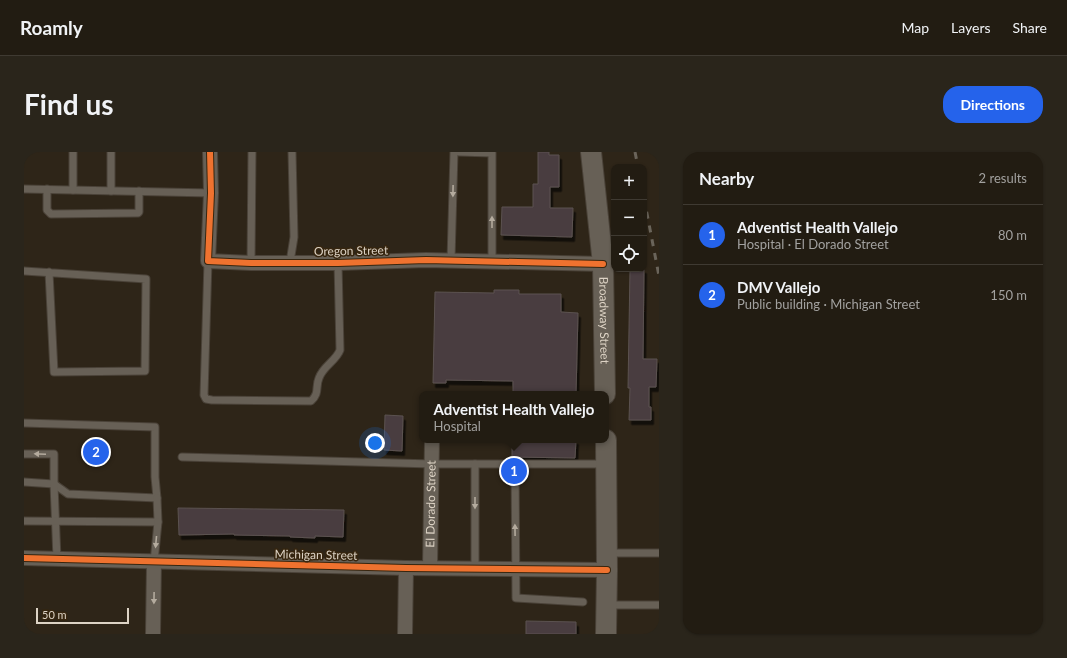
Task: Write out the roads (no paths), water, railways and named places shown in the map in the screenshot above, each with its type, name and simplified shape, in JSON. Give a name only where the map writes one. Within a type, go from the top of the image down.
[{"type":"main road","name":"Broadway Street","points":[[591,152],[603,264],[605,391]]},
{"type":"main road","points":[[606,443],[606,634]]},
{"type":"street","points":[[208,261],[211,193],[210,152]]},
{"type":"street","name":"Oregon Street","points":[[208,261],[250,263],[338,263],[451,260],[603,264]]},
{"type":"street","name":"El Dorado Street","points":[[430,568],[432,443]]},
{"type":"street","name":"Michigan Street","points":[[24,558],[406,568],[515,569],[607,561]]},
{"type":"street","points":[[153,634],[154,562]]},
{"type":"street","points":[[405,634],[406,568]]},
{"type":"lane","points":[[73,190],[74,152]]},
{"type":"lane","points":[[111,152],[111,190]]},
{"type":"lane","points":[[250,263],[252,152]]},
{"type":"lane","points":[[290,262],[294,236],[292,152]]},
{"type":"lane","points":[[451,260],[454,152]]},
{"type":"lane","points":[[459,152],[492,153],[492,261]]},
{"type":"lane","points":[[24,188],[211,193]]},
{"type":"lane","points":[[47,189],[47,210],[51,214],[138,213],[139,191]]},
{"type":"lane","points":[[208,261],[204,395],[206,399],[212,400],[311,401],[315,398],[319,377],[335,359],[340,350],[338,263]]},
{"type":"lane","points":[[24,270],[146,279],[145,371],[54,372],[49,272]]},
{"type":"lane","points":[[24,424],[155,427],[155,478],[158,522],[154,562]]},
{"type":"lane","points":[[24,454],[54,454],[57,559]]},
{"type":"lane","points":[[182,457],[432,464],[606,464]]},
{"type":"lane","points":[[475,464],[475,568]]},
{"type":"lane","points":[[515,464],[516,598],[583,602]]},
{"type":"lane","points":[[24,482],[54,484],[68,494],[157,498]]},
{"type":"lane","points":[[24,521],[158,522]]},
{"type":"lane","points":[[607,561],[659,553]]},
{"type":"lane","points":[[607,605],[659,605]]},
{"type":"railway","points":[[635,152],[637,164]]},
{"type":"railway","points":[[644,200],[659,276]]},
{"type":"place","name":"DMV Vallejo","points":[[96,452]]},
{"type":"place","name":"Adventist Health Vallejo","points":[[514,471]]}]
